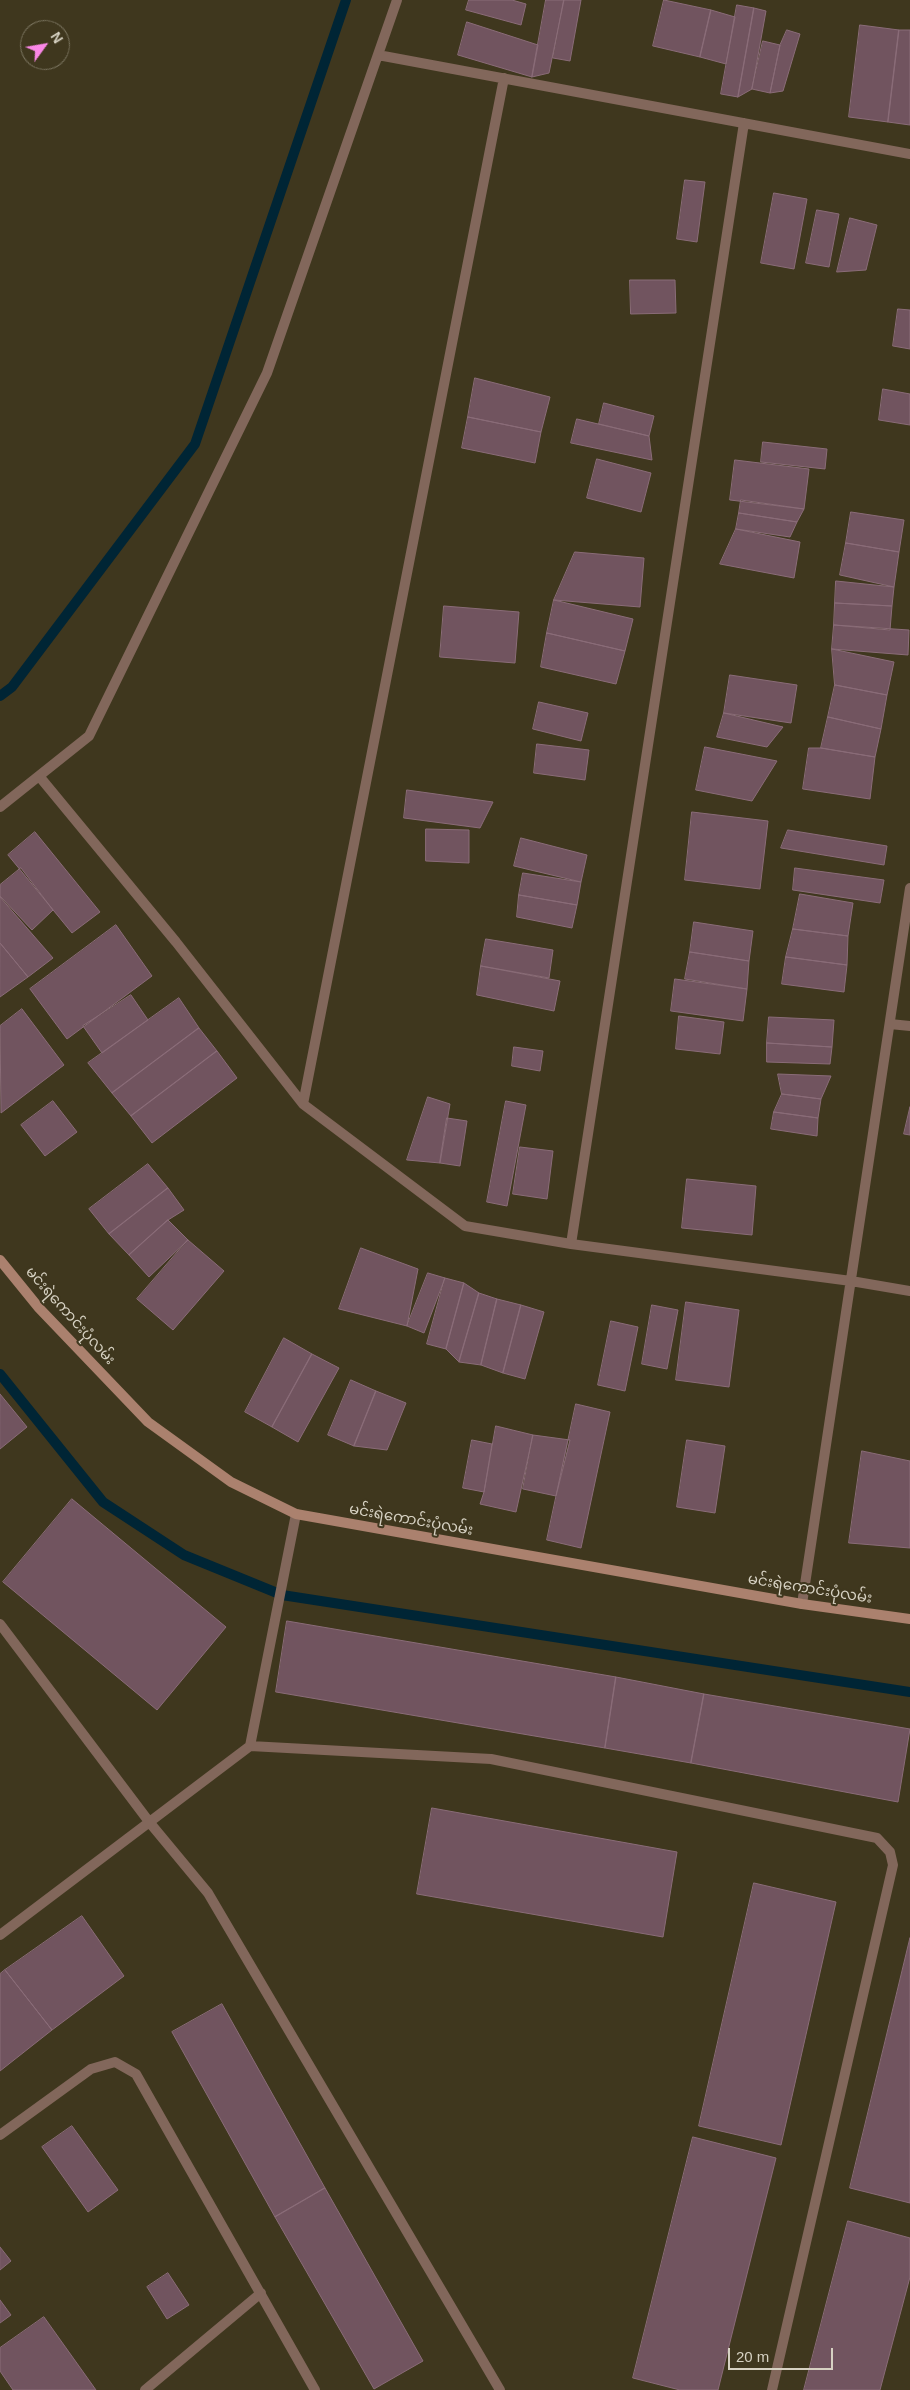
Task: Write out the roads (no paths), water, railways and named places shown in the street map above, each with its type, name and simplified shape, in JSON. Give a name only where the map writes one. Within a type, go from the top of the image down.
[{"type":"street","points":[[0,807],[89,736],[267,373],[397,0]]},
{"type":"street","points":[[378,55],[910,154]]},
{"type":"street","points":[[303,1104],[504,78]]},
{"type":"street","points":[[571,1244],[744,124]]},
{"type":"street","points":[[39,776],[176,942],[303,1104],[465,1226],[571,1244],[851,1281],[910,1291]]},
{"type":"street","points":[[802,1604],[910,888]]},
{"type":"street","points":[[890,1024],[910,1026]]},
{"type":"street","name":"မင်းရဲကောင်းပုံလမ်း","points":[[0,1260],[39,1308],[148,1422],[231,1482],[296,1514],[802,1604],[910,1619]]},
{"type":"street","points":[[250,1746],[296,1514]]},
{"type":"street","points":[[0,1624],[150,1822],[208,1893],[500,2390]]},
{"type":"street","points":[[0,1935],[250,1746],[491,1759],[877,1838],[890,1852],[893,1865],[772,2390]]},
{"type":"street","points":[[0,2135],[90,2069],[115,2062],[136,2074],[315,2390]]},
{"type":"street","points":[[145,2390],[261,2293]]},
{"type":"waterway","points":[[0,696],[12,687],[195,444],[346,0]]},
{"type":"waterway","points":[[0,1374],[103,1502],[184,1555],[282,1595],[910,1692]]}]
